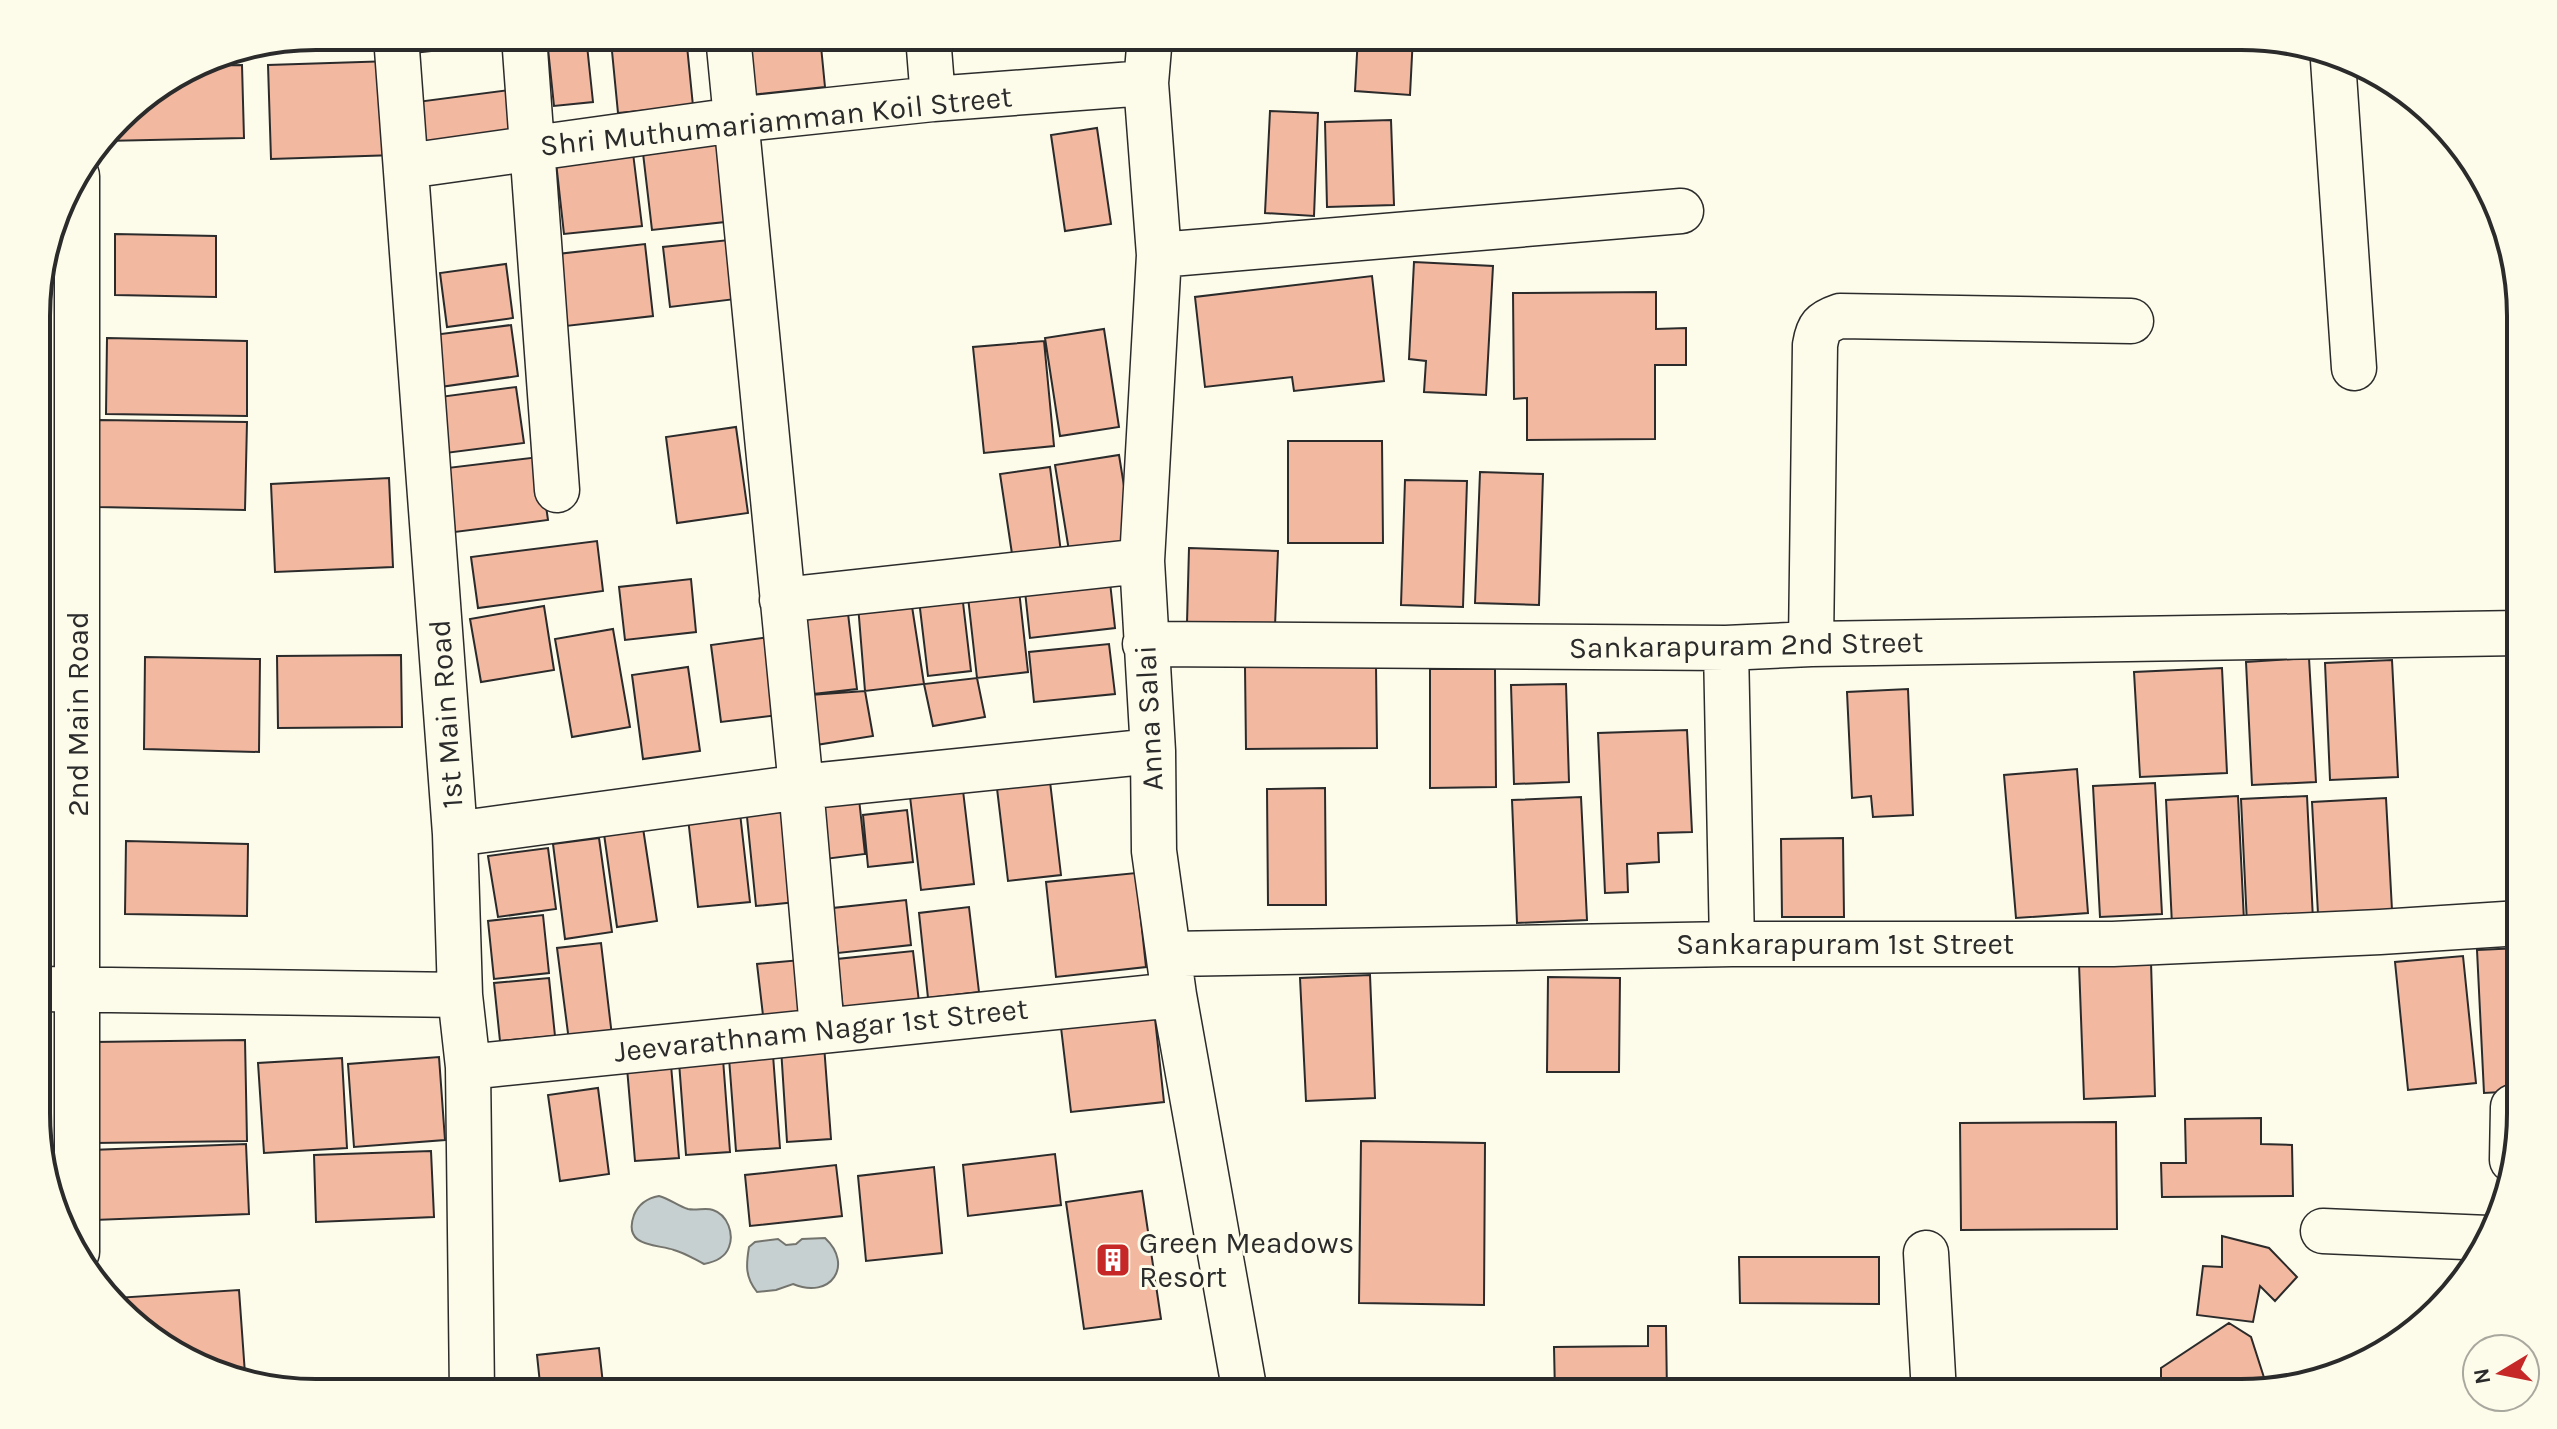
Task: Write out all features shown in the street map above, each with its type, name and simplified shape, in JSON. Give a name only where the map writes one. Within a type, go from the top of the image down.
[{"type":"street","name":"1st Main Road","points":[[397,50],[455,834],[460,995],[468,1067],[472,1379]]},
{"type":"street","points":[[525,50],[557,490]]},
{"type":"street","points":[[729,50],[822,1029]]},
{"type":"street","points":[[929,50],[933,99]]},
{"type":"street","name":"Anna Salai","points":[[1149,50],[1146,83],[1159,255],[1142,561],[1153,751],[1154,851],[1172,974],[1242,1379]]},
{"type":"street","points":[[2333,67],[2354,368]]},
{"type":"street","name":"Shri Muthumariamman Koil Street","points":[[407,166],[735,120],[933,99],[1146,83]]},
{"type":"street","name":"2nd Main Road","points":[[75,1226],[58,989],[76,199]]},
{"type":"street","points":[[1159,255],[1681,211]]},
{"type":"street","points":[[1811,644],[1817,329],[1826,321],[1840,316],[2131,321]]},
{"type":"street","points":[[782,600],[1142,561]]},
{"type":"street","name":"Sankarapuram 2nd Street","points":[[1145,644],[1726,648],[2506,633]]},
{"type":"street","points":[[1726,648],[1732,944]]},
{"type":"street","points":[[455,834],[801,787],[1153,751]]},
{"type":"street","name":"Sankarapuram 1st Street","points":[[1172,974],[1732,944],[2113,944],[2506,924]]},
{"type":"street","name":"Jeevarathnam Nagar 1st Street","points":[[468,1067],[822,1029],[1172,974]]},
{"type":"street","points":[[58,989],[460,995]]},
{"type":"street","points":[[2323,1231],[2476,1237]]},
{"type":"street","points":[[1926,1253],[1933,1378]]},
{"type":"shaded area","points":[[659,1196],[688,1209],[710,1209],[723,1216],[731,1236],[725,1254],[716,1261],[704,1264],[678,1251],[637,1239],[632,1226],[638,1207]]},
{"type":"shaded area","points":[[825,1238],[838,1259],[838,1269],[827,1284],[806,1288],[793,1284],[757,1292],[748,1276],[747,1265],[749,1247],[755,1242],[778,1239],[786,1245],[796,1244],[802,1239]]},
{"type":"building","points":[[414,50],[441,50],[414,53]]},
{"type":"building","points":[[548,50],[587,50],[593,102],[554,106]]},
{"type":"building","points":[[612,50],[687,50],[693,106],[618,113]]},
{"type":"building","points":[[745,50],[821,50],[825,87],[750,95]]},
{"type":"building","points":[[1357,50],[1412,50],[1410,95],[1355,91]]},
{"type":"building","points":[[392,61],[396,155],[271,159],[268,65]]},
{"type":"building","points":[[226,65],[242,65],[244,138],[116,141],[168,95]]},
{"type":"building","points":[[509,90],[515,135],[414,148],[409,103]]},
{"type":"building","points":[[1270,111],[1318,113],[1314,216],[1265,213]]},
{"type":"building","points":[[1391,120],[1394,205],[1327,207],[1325,122]]},
{"type":"building","points":[[1097,128],[1111,224],[1065,231],[1051,135]]},
{"type":"building","points":[[726,143],[734,221],[652,230],[643,153]]},
{"type":"building","points":[[633,153],[642,226],[564,234],[556,162]]},
{"type":"building","points":[[115,234],[216,236],[216,297],[115,295]]},
{"type":"building","points":[[729,240],[736,299],[670,307],[663,247]]},
{"type":"building","points":[[645,244],[653,316],[566,326],[558,254]]},
{"type":"building","points":[[1414,262],[1493,266],[1486,395],[1424,392],[1426,361],[1409,359]]},
{"type":"building","points":[[506,264],[513,318],[447,327],[440,273]]},
{"type":"building","points":[[1372,276],[1384,381],[1294,391],[1292,377],[1205,387],[1195,297]]},
{"type":"building","points":[[1656,292],[1656,329],[1686,328],[1686,365],[1655,365],[1655,439],[1527,440],[1527,398],[1514,399],[1513,293]]},
{"type":"building","points":[[511,325],[518,376],[440,387],[433,335]]},
{"type":"building","points":[[1104,329],[1119,427],[1060,436],[1045,338]]},
{"type":"building","points":[[107,338],[247,341],[247,416],[106,414]]},
{"type":"building","points":[[1044,341],[1054,446],[984,453],[973,347]]},
{"type":"building","points":[[516,387],[524,443],[438,454],[432,398]]},
{"type":"building","points":[[99,420],[247,422],[245,510],[98,507]]},
{"type":"building","points":[[736,427],[748,513],[677,523],[666,437]]},
{"type":"building","points":[[1288,441],[1382,441],[1383,543],[1288,543]]},
{"type":"building","points":[[1119,455],[1134,548],[1070,557],[1055,465]]},
{"type":"building","points":[[539,457],[548,520],[455,532],[447,468]]},
{"type":"building","points":[[1050,467],[1062,560],[1014,567],[1000,474]]},
{"type":"building","points":[[1480,472],[1543,474],[1539,605],[1475,603]]},
{"type":"building","points":[[389,478],[393,567],[275,572],[271,484]]},
{"type":"building","points":[[1405,480],[1467,481],[1463,607],[1401,605]]},
{"type":"building","points":[[597,541],[603,591],[478,608],[471,557]]},
{"type":"building","points":[[1189,548],[1278,551],[1275,626],[1187,623]]},
{"type":"building","points":[[1109,573],[1115,628],[1030,638],[1024,582]]},
{"type":"building","points":[[691,579],[696,632],[625,640],[619,587]]},
{"type":"building","points":[[1018,581],[1028,672],[977,678],[967,588]]},
{"type":"building","points":[[962,594],[971,671],[928,676],[919,600]]},
{"type":"building","points":[[911,600],[924,684],[865,691],[858,605]]},
{"type":"building","points":[[847,605],[857,689],[813,694],[803,610]]},
{"type":"building","points":[[544,606],[554,670],[481,682],[470,619]]},
{"type":"building","points":[[613,629],[630,727],[572,737],[555,639]]},
{"type":"building","points":[[770,637],[779,715],[721,722],[711,645]]},
{"type":"building","points":[[1109,644],[1115,694],[1034,702],[1029,652]]},
{"type":"building","points":[[401,655],[402,727],[278,728],[277,656]]},
{"type":"building","points":[[145,657],[260,659],[259,752],[144,749]]},
{"type":"building","points":[[2309,658],[2316,782],[2252,785],[2246,662]]},
{"type":"building","points":[[2392,660],[2398,777],[2330,780],[2325,663]]},
{"type":"building","points":[[1376,665],[1377,748],[1246,749],[1245,667]]},
{"type":"building","points":[[688,667],[700,751],[643,759],[632,675]]},
{"type":"building","points":[[2222,668],[2227,773],[2140,777],[2134,672]]},
{"type":"building","points":[[1430,669],[1495,669],[1496,787],[1430,788]]},
{"type":"building","points":[[977,678],[985,717],[933,726],[924,684]]},
{"type":"building","points":[[1566,684],[1569,782],[1514,784],[1511,685]]},
{"type":"building","points":[[1908,689],[1913,815],[1873,817],[1871,796],[1852,798],[1847,692]]},
{"type":"building","points":[[865,691],[873,736],[816,745],[810,695]]},
{"type":"building","points":[[1687,730],[1692,832],[1658,833],[1659,862],[1627,864],[1628,892],[1605,893],[1598,733]]},
{"type":"building","points":[[2077,769],[2088,913],[2016,918],[2004,775]]},
{"type":"building","points":[[1049,773],[1061,875],[1008,881],[996,780]]},
{"type":"building","points":[[962,782],[974,884],[921,890],[909,788]]},
{"type":"building","points":[[2155,783],[2162,914],[2100,917],[2093,786]]},
{"type":"building","points":[[1325,788],[1326,905],[1268,905],[1267,789]]},
{"type":"building","points":[[2238,796],[2244,921],[2172,925],[2166,800]]},
{"type":"building","points":[[2307,796],[2313,920],[2247,924],[2241,799]]},
{"type":"building","points":[[1581,797],[1587,920],[1517,923],[1512,800]]},
{"type":"building","points":[[2386,798],[2392,910],[2318,914],[2312,802]]},
{"type":"building","points":[[859,799],[865,854],[825,859],[819,804]]},
{"type":"building","points":[[785,803],[796,902],[756,906],[746,807]]},
{"type":"building","points":[[907,810],[913,862],[868,867],[863,815]]},
{"type":"building","points":[[740,813],[750,902],[698,907],[688,818]]},
{"type":"building","points":[[643,828],[657,921],[617,927],[604,834]]},
{"type":"building","points":[[599,838],[612,932],[565,939],[553,844]]},
{"type":"building","points":[[1843,838],[1844,917],[1782,917],[1781,839]]},
{"type":"building","points":[[126,841],[248,844],[247,916],[125,914]]},
{"type":"building","points":[[548,848],[556,909],[498,917],[488,856]]},
{"type":"building","points":[[1136,873],[1146,967],[1056,977],[1046,882]]},
{"type":"building","points":[[906,900],[911,945],[838,953],[833,908]]},
{"type":"building","points":[[969,907],[979,992],[928,998],[919,913]]},
{"type":"building","points":[[543,915],[549,973],[494,979],[488,921]]},
{"type":"building","points":[[601,943],[612,1036],[569,1041],[557,948]]},
{"type":"building","points":[[2506,949],[2506,1092],[2484,1093],[2477,950]]},
{"type":"building","points":[[913,951],[919,1002],[843,1010],[837,959]]},
{"type":"building","points":[[2463,956],[2476,1083],[2408,1090],[2395,962]]},
{"type":"building","points":[[801,960],[808,1019],[764,1024],[757,964]]},
{"type":"building","points":[[2151,962],[2155,1096],[2084,1099],[2079,964]]},
{"type":"building","points":[[1370,975],[1375,1098],[1306,1101],[1300,978]]},
{"type":"building","points":[[1548,977],[1620,978],[1619,1072],[1547,1072]]},
{"type":"building","points":[[549,978],[555,1036],[500,1041],[494,983]]},
{"type":"building","points":[[1154,1009],[1164,1102],[1071,1112],[1060,1019]]},
{"type":"building","points":[[245,1040],[247,1141],[94,1143],[93,1042]]},
{"type":"building","points":[[824,1045],[831,1139],[787,1142],[781,1048]]},
{"type":"building","points":[[773,1055],[780,1148],[736,1151],[729,1058]]},
{"type":"building","points":[[439,1057],[445,1140],[354,1147],[348,1064]]},
{"type":"building","points":[[342,1058],[347,1148],[264,1153],[258,1063]]},
{"type":"building","points":[[723,1059],[730,1152],[686,1155],[679,1062]]},
{"type":"building","points":[[671,1065],[679,1158],[635,1161],[627,1068]]},
{"type":"building","points":[[598,1088],[609,1174],[560,1181],[548,1095]]},
{"type":"building","points":[[2261,1118],[2261,1144],[2292,1145],[2293,1196],[2162,1197],[2161,1163],[2186,1163],[2185,1119]]},
{"type":"building","points":[[2116,1122],[2117,1229],[1961,1230],[1960,1123]]},
{"type":"building","points":[[1361,1141],[1485,1143],[1484,1305],[1359,1303]]},
{"type":"building","points":[[246,1144],[249,1214],[94,1220],[91,1150]]},
{"type":"building","points":[[431,1151],[434,1217],[316,1222],[314,1155]]},
{"type":"building","points":[[1055,1154],[1061,1205],[968,1216],[963,1165]]},
{"type":"building","points":[[836,1165],[842,1216],[750,1226],[745,1175]]},
{"type":"building","points":[[934,1167],[942,1253],[866,1261],[858,1176]]},
{"type":"building","name":"Green Meadows Resort","points":[[1142,1191],[1161,1319],[1084,1329],[1066,1202]]},
{"type":"building","points":[[2222,1236],[2269,1248],[2297,1277],[2275,1301],[2260,1286],[2253,1322],[2197,1315],[2203,1266],[2222,1267]]},
{"type":"building","points":[[1739,1257],[1879,1257],[1879,1304],[1740,1303]]},
{"type":"building","points":[[239,1290],[245,1369],[214,1359],[183,1343],[154,1324],[125,1297]]},
{"type":"building","points":[[2229,1323],[2251,1337],[2264,1377],[2161,1378],[2161,1368]]},
{"type":"building","points":[[1648,1326],[1666,1326],[1667,1378],[1555,1378],[1554,1347],[1648,1346]]},
{"type":"building","points":[[599,1348],[602,1379],[540,1379],[537,1355]]},
{"type":"place","name":"Green Meadows Resort","points":[[1113,1260]]}]
